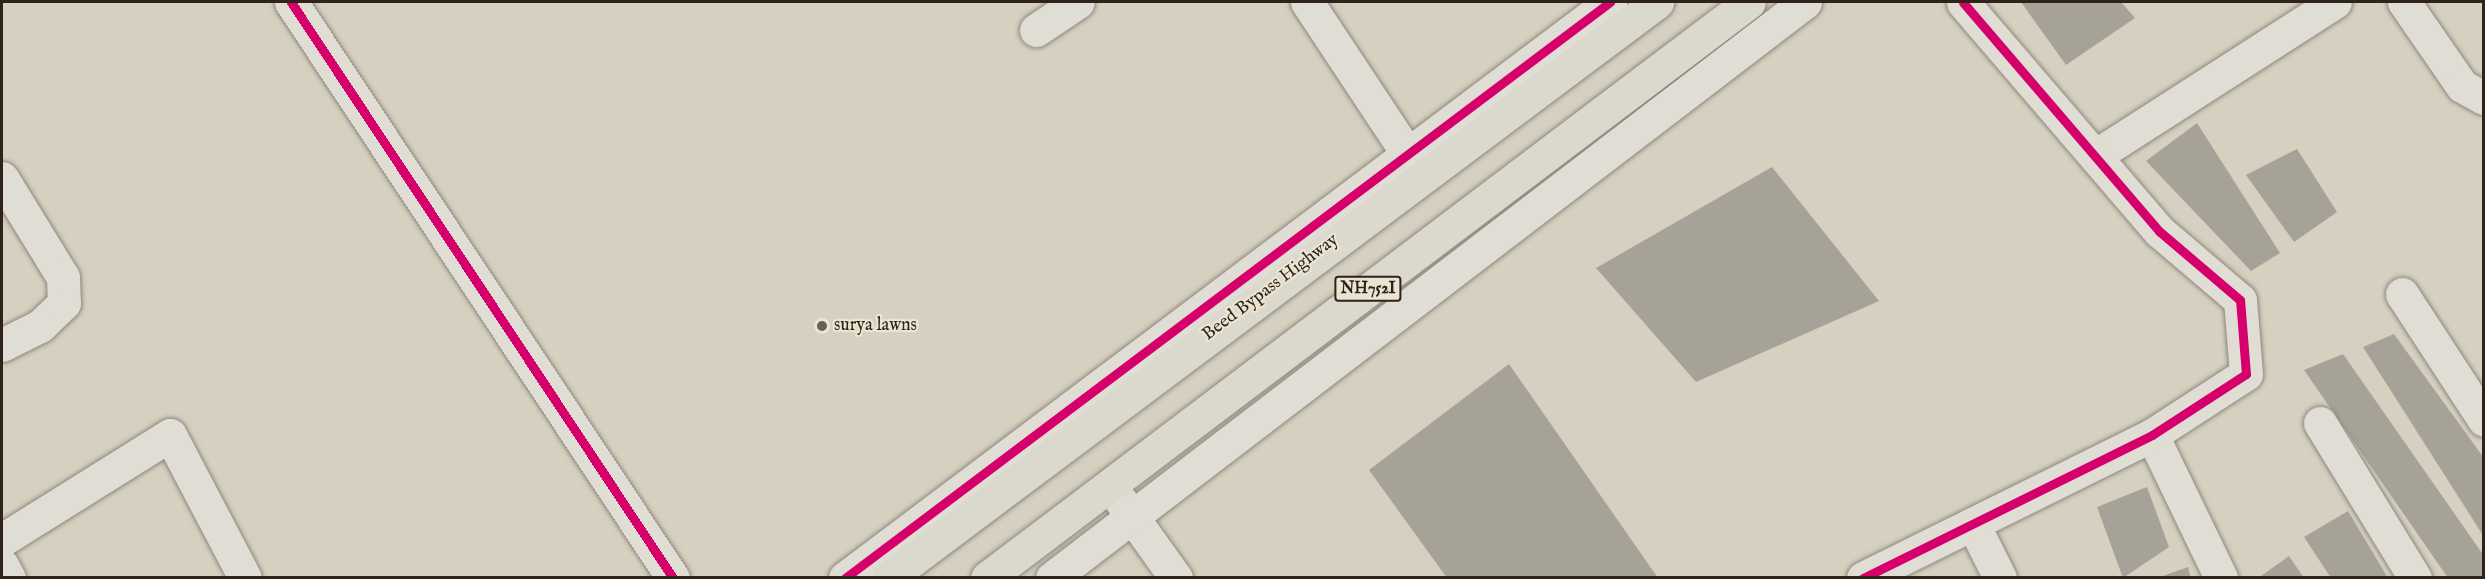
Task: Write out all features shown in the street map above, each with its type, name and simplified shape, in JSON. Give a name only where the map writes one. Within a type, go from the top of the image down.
[{"type":"highway","name":"Beed Bypass Highway","points":[[888,578],[1414,163],[1657,2]]},
{"type":"highway","name":"NH752I","points":[[987,578],[1749,2]]},
{"type":"street","points":[[291,2],[673,578]]},
{"type":"street","points":[[1036,30],[1078,2]]},
{"type":"street","points":[[1307,2],[1414,163]]},
{"type":"street","points":[[845,578],[1414,163],[1610,2]]},
{"type":"street","points":[[1052,578],[1805,2]]},
{"type":"street","points":[[1863,578],[2152,435],[2246,374],[2240,300],[2159,231],[1963,2]]},
{"type":"street","points":[[2095,156],[2335,2]]},
{"type":"street","points":[[2403,2],[2462,86],[2484,98]]},
{"type":"street","points":[[2,178],[63,277],[64,303],[40,326],[2,345]]},
{"type":"street","points":[[2402,294],[2484,420]]},
{"type":"street","points":[[2320,423],[2415,578]]},
{"type":"street","points":[[2,540],[170,435],[245,578]]},
{"type":"street","points":[[2152,435],[2221,578]]},
{"type":"street","points":[[1109,485],[1176,578]]},
{"type":"street","points":[[1973,524],[2000,578]]},
{"type":"street","points":[[2,565],[9,578]]},
{"type":"building","points":[[2021,2],[2121,2],[2135,18],[2066,65]]},
{"type":"building","points":[[2197,123],[2280,253],[2251,271],[2146,161]]},
{"type":"building","points":[[2297,149],[2337,212],[2294,242],[2246,175]]},
{"type":"building","points":[[1772,167],[1879,301],[1696,382],[1596,268]]},
{"type":"building","points":[[2394,334],[2484,458],[2484,537],[2363,347]]},
{"type":"building","points":[[2343,354],[2484,556],[2484,578],[2448,578],[2304,370]]},
{"type":"building","points":[[1509,364],[1658,578],[1447,578],[1369,470]]},
{"type":"building","points":[[2147,487],[2169,547],[2123,578],[2097,507]]},
{"type":"building","points":[[2348,511],[2388,578],[2331,578],[2304,537]]},
{"type":"building","points":[[2289,556],[2304,578],[2262,578],[2261,576]]},
{"type":"building","points":[[2188,567],[2191,578],[2160,578],[2160,577]]},
{"type":"cycle path","points":[[291,2],[673,578]]},
{"type":"cycle path","points":[[845,578],[1610,2]]},
{"type":"cycle path","points":[[1863,578],[2152,435],[2246,374],[2240,300],[2159,231],[1963,2]]},
{"type":"place","name":"surya lawns","points":[[822,326]]}]
